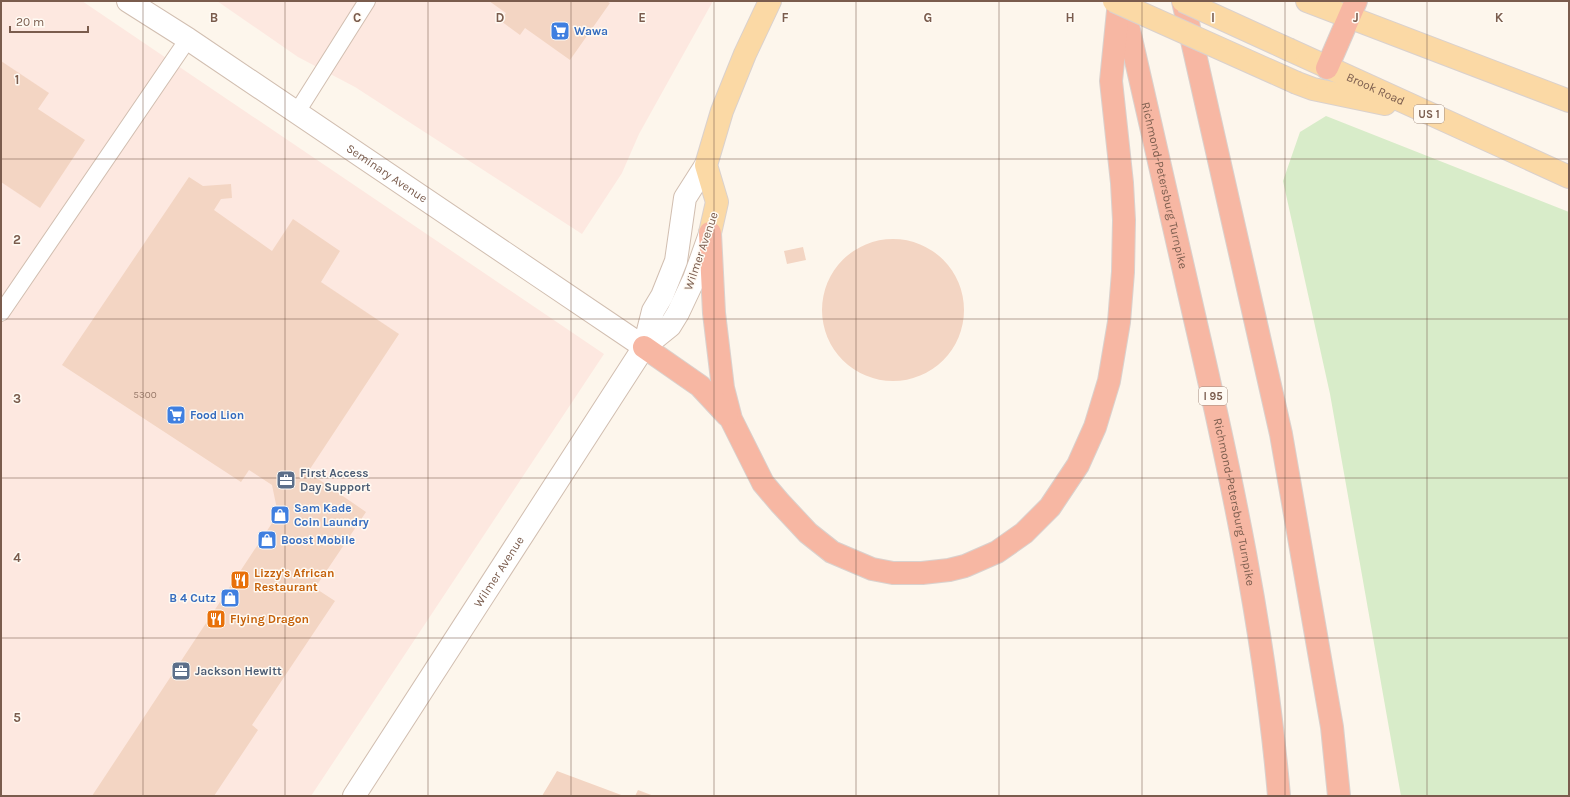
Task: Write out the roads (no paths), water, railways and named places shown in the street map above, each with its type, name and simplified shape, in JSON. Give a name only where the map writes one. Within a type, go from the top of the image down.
[{"type":"highway","points":[[710,233],[714,313],[720,368],[723,388],[731,419],[763,483],[780,503],[808,533],[832,552],[872,569],[894,573],[922,573],[949,570],[965,566],[1003,548],[1024,533],[1050,507],[1078,466],[1095,427],[1109,381],[1119,322],[1124,272],[1124,220],[1111,81],[1119,1]]},
{"type":"highway","name":"Richmond-Petersburg Turnpike","points":[[1122,1],[1224,445],[1244,543],[1266,679],[1279,796]]},
{"type":"highway","points":[[1183,1],[1282,434],[1332,727],[1339,796]]},
{"type":"highway","points":[[1327,68],[1353,9]]},
{"type":"highway","points":[[644,347],[700,386],[731,419]]},
{"type":"main road","points":[[766,9],[784,1]]},
{"type":"main road","points":[[1114,1],[1313,89],[1426,113]]},
{"type":"main road","name":"Brook Road","points":[[1183,1],[1327,68],[1569,177]]},
{"type":"main road","points":[[1307,1],[1353,9],[1569,101]]},
{"type":"main road","name":"Wilmer Avenue","points":[[710,233],[717,202],[706,166],[722,111],[766,9]]},
{"type":"street","name":"Seminary Avenue","points":[[128,1],[188,39],[644,347]]},
{"type":"street","name":"Wilmer Avenue","points":[[644,347],[653,311],[662,296],[676,261],[685,198],[706,166]]},
{"type":"street","name":"Wilmer Avenue","points":[[354,796],[644,347],[670,326],[678,313],[694,279],[710,233]]},
{"type":"lane","points":[[296,112],[367,1]]},
{"type":"lane","points":[[1,313],[188,39]]},
{"type":"place","name":"Wawa","points":[[560,31]]},
{"type":"place","name":"Food Lion","points":[[176,415]]},
{"type":"place","name":"First Access Day Support","points":[[286,480]]},
{"type":"place","name":"Sam Kade Coin Laundry","points":[[280,515]]},
{"type":"place","name":"Boost Mobile","points":[[267,540]]},
{"type":"place","name":"Lizzy's African Restaurant","points":[[240,580]]},
{"type":"place","name":"B 4 Cutz","points":[[230,598]]},
{"type":"place","name":"Flying Dragon","points":[[216,619]]},
{"type":"place","name":"Jackson Hewitt","points":[[181,671]]}]
